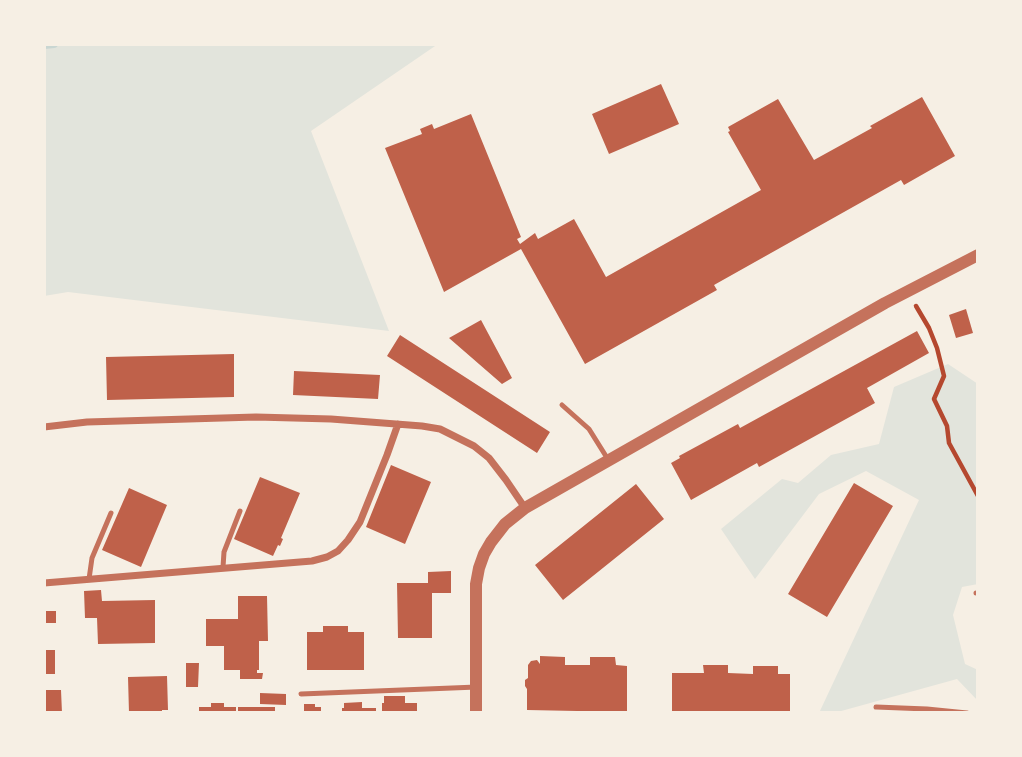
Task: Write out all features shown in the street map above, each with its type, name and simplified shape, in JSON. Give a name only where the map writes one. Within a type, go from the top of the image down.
[{"type":"street","points":[[477,713],[476,584],[479,568],[498,532],[525,508],[907,291],[978,255]]},
{"type":"street","points":[[44,427],[87,422],[256,417],[331,419],[440,429],[474,446],[489,458],[525,508]]},
{"type":"street","points":[[44,583],[312,561],[327,557],[338,551],[360,522],[398,424]]},
{"type":"lane","points":[[562,405],[589,429],[609,461]]},
{"type":"lane","points":[[223,567],[223,552],[240,511]]},
{"type":"lane","points":[[89,579],[92,558],[111,513]]},
{"type":"lane","points":[[301,694],[477,687]]},
{"type":"lane","points":[[876,708],[967,713]]},
{"type":"path","points":[[907,291],[929,328],[937,348],[944,376],[934,399],[947,426],[948,443],[978,496]]},
{"type":"shaded area","points":[[44,44],[438,44],[311,131],[389,331],[68,292],[44,296]]},
{"type":"shaded area","points":[[948,364],[978,384],[978,584],[962,587],[953,615],[965,664],[978,670],[978,701],[957,679],[834,713],[819,713],[919,500],[866,471],[819,494],[755,579],[721,529],[782,479],[798,483],[831,455],[879,444],[894,387]]},
{"type":"building","points":[[661,84],[679,124],[609,154],[592,114]]},
{"type":"building","points":[[922,97],[955,156],[904,185],[901,180],[714,285],[717,290],[585,364],[521,249],[444,292],[385,148],[422,134],[420,129],[432,124],[434,129],[471,114],[521,237],[517,239],[520,244],[535,233],[538,239],[574,219],[606,277],[761,190],[728,132],[728,127],[778,99],[814,160]]},
{"type":"building","points":[[966,309],[973,333],[956,338],[949,315]]},
{"type":"building","points":[[481,320],[512,378],[502,384],[449,338]]},
{"type":"building","points":[[917,331],[929,353],[867,388],[875,403],[759,467],[757,463],[691,500],[671,463],[680,458],[679,456],[738,424],[740,428]]},
{"type":"building","points":[[400,335],[550,432],[537,453],[387,356]]},
{"type":"building","points":[[234,354],[234,397],[107,400],[106,357]]},
{"type":"building","points":[[294,371],[380,375],[378,399],[293,395]]},
{"type":"building","points":[[391,465],[431,482],[405,544],[366,527]]},
{"type":"building","points":[[260,477],[300,493],[280,546],[278,545],[273,556],[234,539]]},
{"type":"building","points":[[854,483],[893,506],[827,617],[788,594]]},
{"type":"building","points":[[636,484],[664,519],[563,600],[535,565]]},
{"type":"building","points":[[129,488],[167,505],[141,567],[102,550]]},
{"type":"building","points":[[451,571],[451,593],[432,593],[432,638],[398,638],[397,583],[428,583],[428,572]]},
{"type":"building","points":[[101,590],[102,601],[155,600],[155,643],[98,644],[97,618],[85,618],[84,591]]},
{"type":"building","points":[[238,596],[267,596],[268,641],[259,641],[257,670],[257,673],[263,673],[262,679],[240,679],[240,670],[224,670],[224,646],[206,646],[206,619],[238,619]]},
{"type":"building","points":[[44,611],[56,611],[56,623],[44,623]]},
{"type":"building","points":[[323,626],[348,626],[348,632],[364,632],[364,670],[307,670],[307,632],[323,632]]},
{"type":"building","points":[[44,650],[55,650],[55,674],[44,674]]},
{"type":"building","points":[[540,656],[565,657],[565,665],[590,665],[590,657],[615,657],[616,665],[627,666],[627,712],[527,710],[525,680],[528,678],[528,665],[537,660],[540,664]]},
{"type":"building","points":[[186,663],[199,663],[198,687],[186,687]]},
{"type":"building","points":[[703,665],[728,665],[728,673],[753,674],[753,666],[778,666],[778,674],[790,674],[790,713],[672,713],[672,673],[704,673]]},
{"type":"building","points":[[167,676],[168,710],[162,710],[162,713],[129,713],[128,677]]},
{"type":"building","points":[[44,690],[61,690],[62,713],[44,713]]},
{"type":"building","points":[[260,693],[286,694],[286,705],[260,704]]},
{"type":"building","points":[[384,696],[405,696],[405,703],[417,703],[417,713],[382,713]]},
{"type":"building","points":[[362,702],[362,708],[376,708],[376,713],[342,713],[344,703]]},
{"type":"building","points":[[211,703],[236,707],[236,713],[199,713],[199,707],[211,707]]},
{"type":"building","points":[[304,704],[321,707],[321,713],[304,713]]},
{"type":"building","points":[[238,707],[275,707],[275,713],[238,713]]},
{"type":"waterway","points":[[44,45],[54,44]]}]
